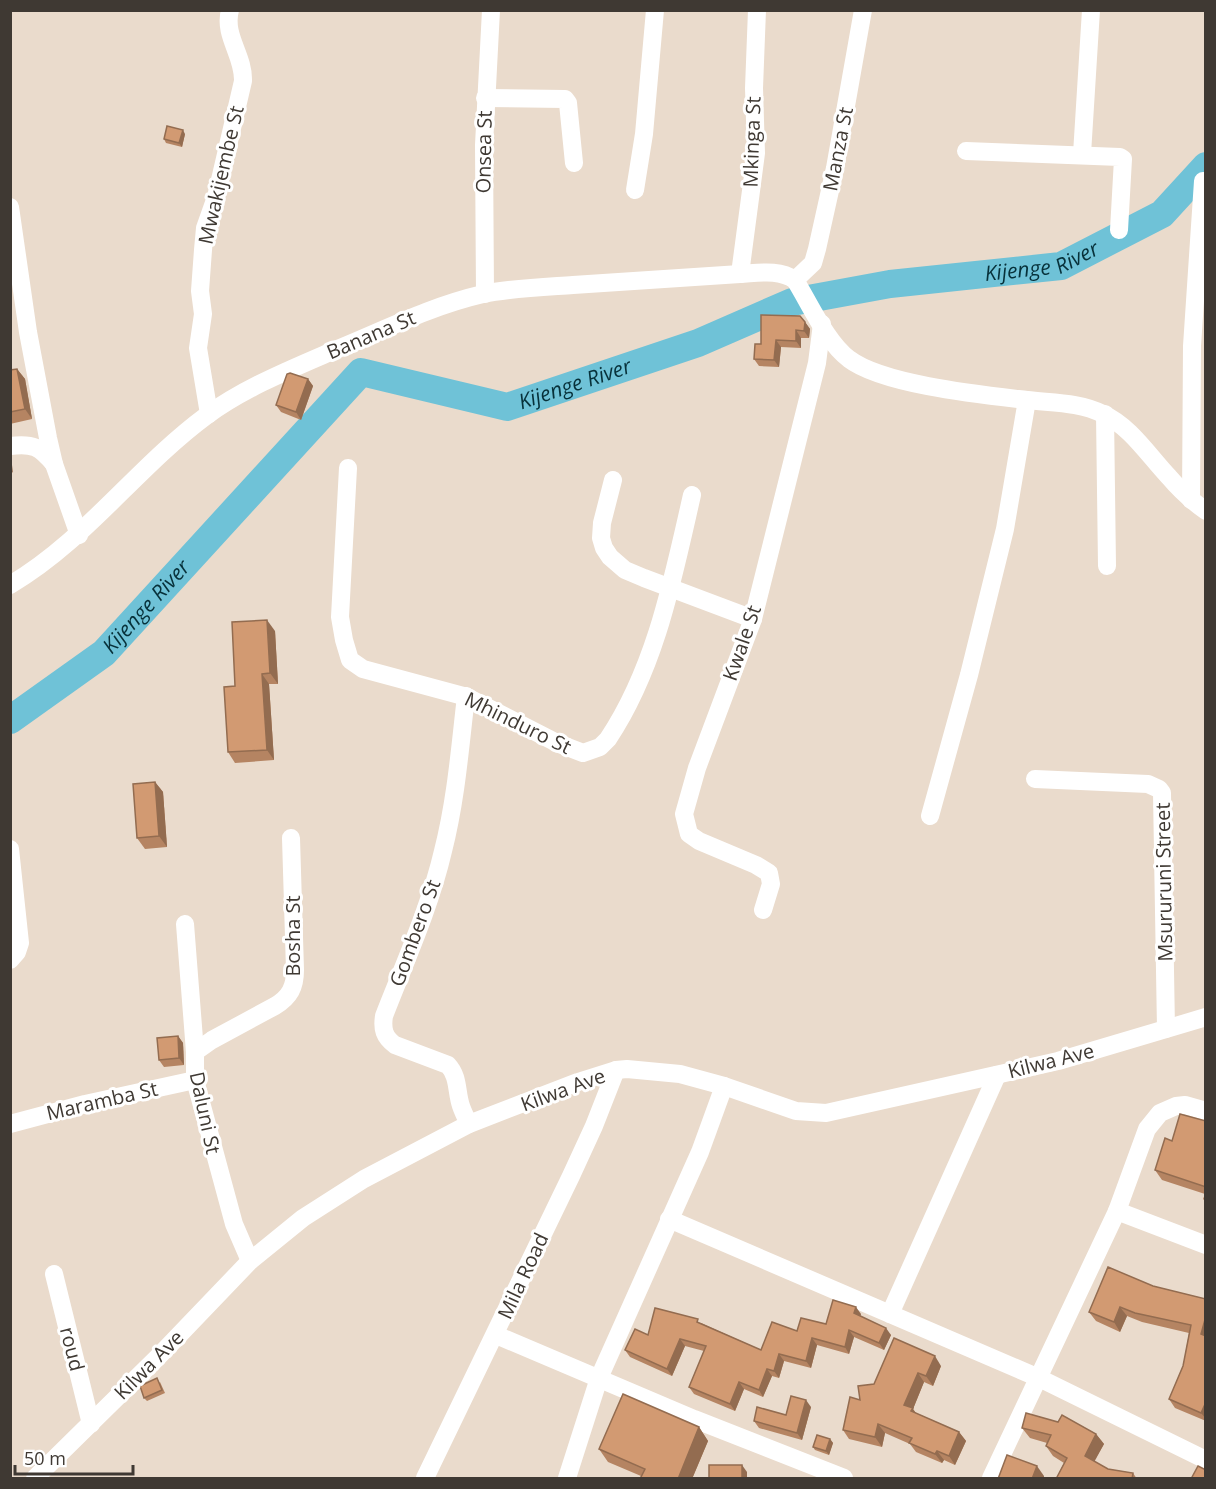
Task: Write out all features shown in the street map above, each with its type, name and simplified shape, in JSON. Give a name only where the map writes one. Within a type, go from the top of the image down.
[{"type":"street","name":"Mwakijembe St","points":[[209,414],[198,348],[203,314],[200,291],[203,250],[206,228],[221,177],[244,72],[227,27],[230,10]]},
{"type":"street","name":"Onsea St","points":[[485,294],[483,193],[485,98],[491,10]]},
{"type":"street","points":[[635,190],[644,134],[655,10]]},
{"type":"street","name":"Mkinga St","points":[[740,274],[756,153],[754,88],[757,10]]},
{"type":"street","name":"Manza St","points":[[798,284],[813,263],[835,168],[863,10]]},
{"type":"street","points":[[1082,154],[1091,10]]},
{"type":"street","points":[[485,98],[566,99],[574,163]]},
{"type":"street","points":[[966,151],[1120,157],[1122,159],[1119,230]]},
{"type":"street","points":[[1198,506],[1192,346],[1203,181]]},
{"type":"street","points":[[10,207],[30,344],[54,464],[79,535]]},
{"type":"street","name":"Banana St","points":[[10,585],[41,565],[79,535],[171,444],[209,414],[266,381],[306,362],[432,309],[485,294],[586,284],[740,274],[786,274],[798,284]]},
{"type":"street","points":[[798,284],[838,348],[850,360],[883,374],[935,387],[1075,405],[1105,414],[1130,434],[1198,506]]},
{"type":"street","name":"Kwale St","points":[[763,910],[771,884],[769,873],[756,865],[699,841],[689,834],[684,814],[698,768],[753,619],[817,363],[818,318]]},
{"type":"street","points":[[930,816],[969,675],[1005,529],[1027,400]]},
{"type":"street","points":[[1105,414],[1107,566]]},
{"type":"street","points":[[10,446],[37,447],[54,464]]},
{"type":"street","name":"Mhinduro St","points":[[348,468],[340,617],[350,660],[363,669],[466,696],[576,752],[590,752],[600,747],[614,729],[639,680],[672,588],[692,495]]},
{"type":"street","points":[[613,480],[602,523],[601,538],[610,557],[625,570],[753,619]]},
{"type":"street","name":"Gombero St","points":[[466,696],[459,763],[443,853],[427,905],[384,1016],[383,1031],[395,1046],[441,1062],[454,1071],[461,1106],[469,1124]]},
{"type":"street","name":"Msururuni Street","points":[[1035,779],[1148,784],[1162,793],[1166,1029]]},
{"type":"street","name":"Bosha St","points":[[195,1052],[212,1040],[285,1000],[291,992],[296,970],[291,838]]},
{"type":"street","points":[[10,849],[20,943],[17,952],[10,960]]},
{"type":"street","name":"Daluni St","points":[[185,924],[195,1080],[234,1224],[250,1260]]},
{"type":"street","name":"Kilwa Ave","points":[[35,1479],[158,1357],[250,1260],[303,1218],[364,1179],[469,1124],[578,1082],[616,1070],[627,1069],[680,1074],[724,1086],[796,1111],[814,1113],[838,1110],[1058,1061],[1206,1017]]},
{"type":"street","name":"Mila Road","points":[[425,1479],[496,1335],[594,1126],[616,1070]]},
{"type":"street","points":[[890,1314],[997,1075]]},
{"type":"street","name":"Maramba St","points":[[10,1124],[85,1104],[195,1080]]},
{"type":"street","points":[[567,1479],[598,1378],[699,1152],[724,1086]]},
{"type":"street","points":[[991,1479],[1117,1211],[1147,1129],[1160,1113],[1176,1106],[1185,1105],[1206,1111]]},
{"type":"street","points":[[1117,1211],[1206,1245]]},
{"type":"street","points":[[669,1219],[1039,1378],[1206,1460]]},
{"type":"street","name":"roud","points":[[54,1274],[91,1424]]},
{"type":"street","points":[[496,1335],[694,1419],[844,1479]]},
{"type":"building","points":[[167,126],[183,130],[179,143],[164,139]]},
{"type":"building","points":[[761,315],[800,316],[805,322],[804,331],[796,330],[796,341],[776,340],[774,360],[754,359],[755,344],[761,344]]},
{"type":"building","points":[[17,369],[25,409],[10,412],[10,370]]},
{"type":"building","points":[[287,374],[308,379],[296,412],[276,405]]},
{"type":"building","points":[[267,620],[270,673],[262,674],[267,750],[228,752],[224,687],[235,686],[232,622]]},
{"type":"building","points":[[155,782],[159,836],[137,838],[133,784]]},
{"type":"building","points":[[178,1036],[179,1058],[159,1060],[157,1038]]},
{"type":"building","points":[[1180,1114],[1206,1121],[1206,1187],[1155,1170],[1165,1138],[1172,1141]]},
{"type":"building","points":[[1108,1267],[1153,1286],[1206,1299],[1206,1316],[1201,1334],[1206,1336],[1206,1402],[1201,1413],[1169,1399],[1183,1366],[1191,1325],[1135,1313],[1120,1307],[1114,1322],[1089,1312]]},
{"type":"building","points":[[833,1300],[856,1307],[854,1313],[886,1328],[879,1343],[849,1330],[845,1347],[812,1338],[806,1361],[779,1354],[774,1371],[767,1369],[759,1390],[739,1382],[730,1404],[689,1387],[706,1346],[680,1339],[667,1369],[625,1350],[635,1329],[648,1335],[655,1308],[698,1319],[697,1322],[761,1350],[772,1322],[797,1331],[801,1318],[826,1324]]},
{"type":"building","points":[[894,1338],[935,1356],[926,1376],[918,1373],[904,1405],[913,1408],[911,1411],[959,1432],[949,1456],[937,1451],[935,1454],[909,1443],[912,1438],[878,1424],[875,1437],[843,1430],[850,1397],[860,1400],[858,1386],[874,1384]]},
{"type":"building","points":[[157,1378],[162,1390],[144,1398],[140,1386]]},
{"type":"building","points":[[623,1394],[699,1427],[678,1479],[640,1479],[645,1469],[599,1449]]},
{"type":"building","points":[[791,1396],[806,1400],[797,1433],[754,1421],[757,1407],[786,1415]]},
{"type":"building","points":[[1026,1413],[1058,1422],[1062,1415],[1096,1434],[1085,1456],[1108,1469],[1133,1473],[1132,1479],[1056,1479],[1067,1458],[1046,1446],[1051,1435],[1022,1428]]},
{"type":"building","points":[[817,1435],[830,1439],[826,1451],[813,1447]]},
{"type":"building","points":[[1007,1455],[1037,1466],[1032,1479],[998,1479]]},
{"type":"building","points":[[709,1465],[742,1465],[742,1479],[709,1479]]},
{"type":"building","points":[[1198,1466],[1206,1470],[1206,1479],[1191,1479]]},
{"type":"waterway","name":"Kijenge River","points":[[10,720],[104,653],[361,372],[507,407],[698,343],[792,302],[890,284],[1061,266],[1162,214],[1206,166]]}]
